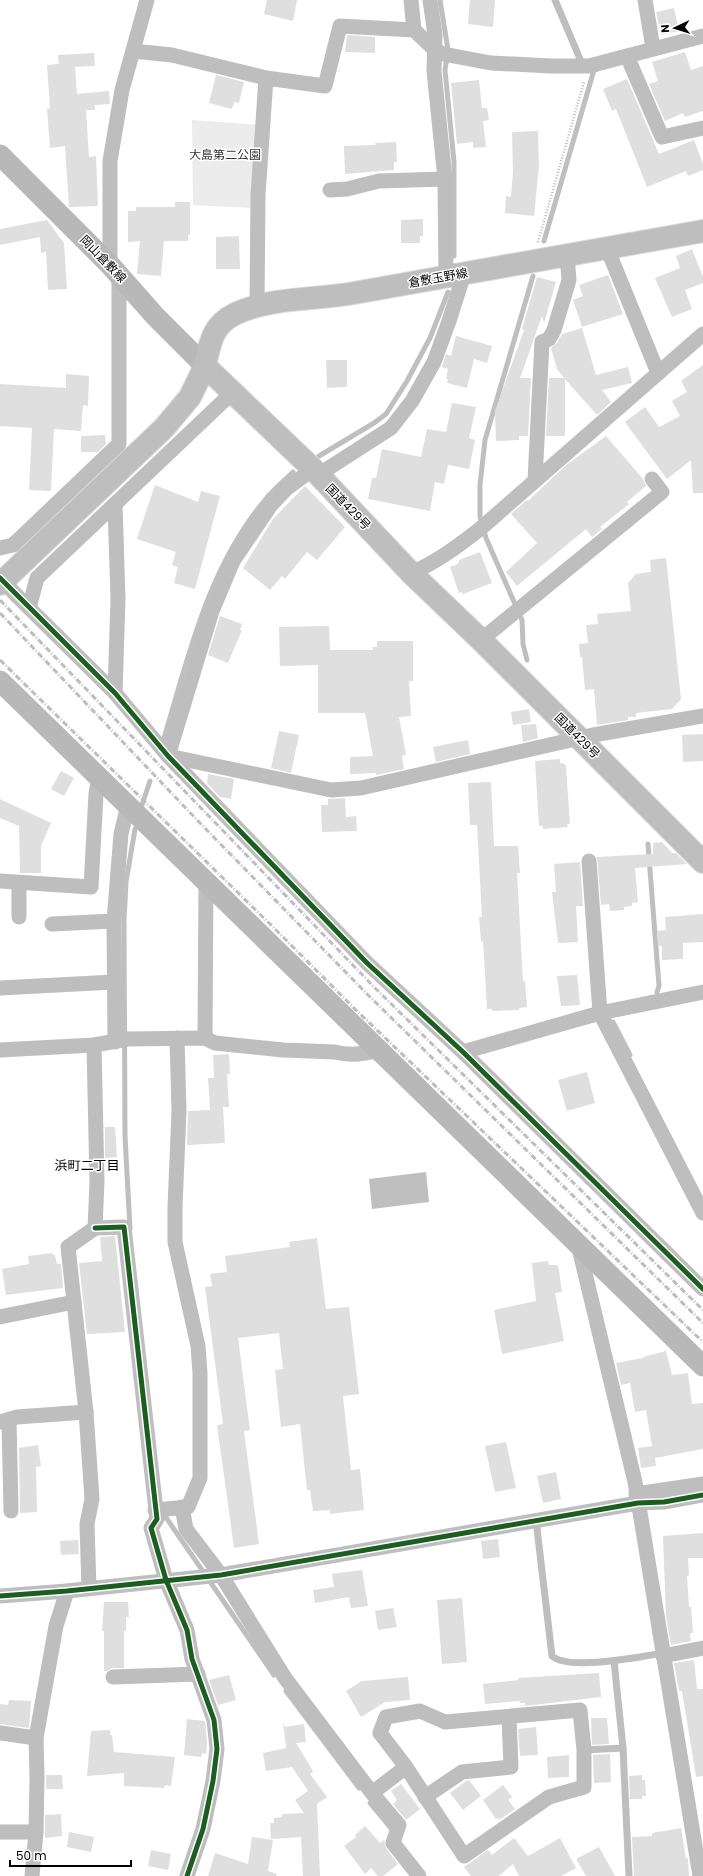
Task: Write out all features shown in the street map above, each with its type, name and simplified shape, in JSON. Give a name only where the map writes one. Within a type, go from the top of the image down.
[{"type":"main road","name":"倉敷玉野線","points":[[204,366],[214,331],[223,321],[235,314],[257,306],[346,295],[607,248],[702,235]]},
{"type":"main road","name":"国道429号","points":[[204,366],[233,392],[315,472],[412,573],[703,862]]},
{"type":"main road","points":[[0,584],[164,428],[190,398],[204,366]]},
{"type":"street","points":[[0,548],[13,545],[118,444],[115,270],[110,160],[122,90],[147,0]]},
{"type":"street","points":[[411,0],[414,30]]},
{"type":"street","points":[[430,0],[435,35],[443,53]]},
{"type":"street","points":[[645,0],[653,48]]},
{"type":"street","points":[[133,51],[172,55],[266,78],[324,86],[340,26],[414,30],[443,53],[491,63],[516,65],[586,66],[628,60],[653,48],[703,36]]},
{"type":"street","points":[[168,756],[212,612],[233,561],[271,505],[286,489],[391,428],[412,401],[434,362],[449,321],[455,275],[434,71],[443,53]]},
{"type":"street","points":[[628,60],[662,137],[703,128]]},
{"type":"street","points":[[257,306],[258,195],[266,78]]},
{"type":"street","name":"岡山倉敷線","points":[[0,155],[115,270],[155,316],[204,366]]},
{"type":"street","points":[[330,190],[347,189],[379,181],[445,178]]},
{"type":"street","points":[[607,248],[658,373]]},
{"type":"street","points":[[535,480],[542,342],[549,339],[554,330],[568,280],[567,256]]},
{"type":"street","points":[[412,573],[443,556],[483,526],[703,334]]},
{"type":"street","points":[[29,608],[37,578],[233,392]]},
{"type":"street","points":[[481,640],[662,492],[652,479]]},
{"type":"street","points":[[115,693],[118,599],[116,504]]},
{"type":"street","points":[[0,578],[115,693],[168,756],[367,963],[463,1052],[703,1289]]},
{"type":"street","points":[[0,680],[703,1366]]},
{"type":"street","points":[[168,756],[331,790],[361,788],[580,739],[703,716]]},
{"type":"street","points":[[0,881],[91,887],[96,794],[99,776]]},
{"type":"street","points":[[121,1041],[114,982],[114,921],[121,834],[128,804]]},
{"type":"street","points":[[589,861],[600,1013],[703,1213]]},
{"type":"street","points":[[205,1038],[206,881]]},
{"type":"street","points":[[19,883],[19,918]]},
{"type":"street","points":[[52,924],[114,921]]},
{"type":"street","points":[[0,988],[114,982]]},
{"type":"street","points":[[463,1052],[600,1013],[703,992]]},
{"type":"street","points":[[160,1509],[188,1506],[200,1478],[200,1373],[198,1346],[175,1242],[179,1111],[177,1038]]},
{"type":"street","points":[[0,1050],[94,1045],[121,1041],[205,1038],[215,1043],[283,1050],[335,1052],[344,1054],[367,1053],[379,1050]]},
{"type":"street","points":[[94,1045],[97,1182],[95,1228]]},
{"type":"street","points":[[89,1588],[87,1524],[92,1499],[86,1412],[68,1247],[95,1228],[124,1226],[160,1509],[157,1519],[151,1528],[166,1580],[187,1630],[192,1659],[214,1720],[216,1749],[213,1781],[204,1829],[187,1876]]},
{"type":"street","points":[[578,1243],[637,1499],[663,1655],[696,1815],[700,1876]]},
{"type":"street","points":[[0,1317],[74,1302]]},
{"type":"street","points":[[11,1511],[4,1421],[17,1417],[86,1412]]},
{"type":"street","points":[[0,1596],[67,1591],[211,1575],[536,1520],[703,1484]]},
{"type":"street","points":[[637,1499],[664,1502],[703,1495]]},
{"type":"street","points":[[182,1507],[186,1529],[211,1575],[285,1678],[372,1793],[399,1825],[393,1843],[419,1876]]},
{"type":"street","points":[[32,1876],[36,1832],[36,1738],[56,1626],[67,1591]]},
{"type":"street","points":[[663,1655],[703,1648]]},
{"type":"street","points":[[113,1677],[198,1674]]},
{"type":"street","points":[[580,1710],[584,1750],[584,1787],[549,1797],[464,1856],[406,1767],[380,1733],[386,1717],[420,1712],[445,1722],[509,1717],[580,1710]]},
{"type":"street","points":[[425,1797],[462,1772],[511,1767],[509,1717]]},
{"type":"street","points":[[0,1733],[36,1738]]},
{"type":"street","points":[[372,1793],[406,1767]]},
{"type":"street","points":[[0,1832],[36,1832]]},
{"type":"lane","points":[[555,0],[586,66]]},
{"type":"lane","points":[[536,1520],[552,1656],[557,1661],[568,1662],[614,1661],[663,1655]]},
{"type":"lane","points":[[614,1661],[623,1748],[628,1876]]},
{"type":"lane","points":[[584,1750],[623,1748]]},
{"type":"path","points":[[535,261],[537,244],[586,66]]},
{"type":"green space","name":"大島第二公園","points":[[192,120],[258,125],[254,208],[193,205]]},
{"type":"shaded area","points":[[426,1172],[429,1202],[372,1209],[369,1179]]},
{"type":"building","points":[[267,0],[297,0],[293,21],[264,14]]},
{"type":"building","points":[[470,0],[495,0],[493,27],[468,24]]},
{"type":"building","points":[[674,8],[679,31],[661,35],[656,12]]},
{"type":"building","points":[[347,35],[375,37],[375,53],[345,52]]},
{"type":"building","points":[[685,52],[691,70],[703,66],[703,111],[685,117],[683,113],[665,121],[649,84],[658,81],[652,62]]},
{"type":"building","points":[[94,53],[95,66],[75,67],[77,94],[109,91],[110,104],[95,105],[95,110],[86,110],[89,157],[96,156],[98,206],[69,207],[65,146],[50,148],[47,109],[50,108],[47,65],[59,64],[58,55]]},
{"type":"building","points":[[216,75],[244,82],[239,103],[234,102],[232,109],[209,103]]},
{"type":"building","points":[[627,79],[659,154],[694,140],[703,164],[703,170],[688,176],[686,171],[647,187],[616,109],[612,111],[603,89]]},
{"type":"building","points":[[479,80],[482,108],[487,108],[489,120],[483,121],[486,147],[473,148],[473,142],[457,144],[451,83]]},
{"type":"building","points":[[538,131],[539,166],[534,216],[505,213],[506,196],[511,197],[513,171],[512,132]]},
{"type":"building","points":[[396,142],[397,162],[394,162],[394,170],[345,174],[344,146],[376,145],[375,143]]},
{"type":"building","points":[[175,202],[190,202],[190,235],[188,235],[188,241],[164,241],[161,276],[137,274],[140,241],[128,242],[128,211],[136,211],[136,207],[175,207]]},
{"type":"building","points":[[423,219],[423,236],[420,236],[420,243],[401,243],[401,220]]},
{"type":"building","points":[[47,220],[64,243],[67,289],[48,290],[46,252],[41,253],[40,237],[0,245],[0,229]]},
{"type":"building","points":[[239,236],[240,269],[216,269],[216,237]]},
{"type":"building","points":[[692,249],[703,277],[703,283],[685,290],[692,309],[672,317],[655,278],[680,268],[676,256]]},
{"type":"building","points":[[608,275],[623,314],[582,327],[573,300],[583,296],[579,285]]},
{"type":"building","points":[[537,277],[556,282],[544,323],[542,316],[520,378],[531,378],[528,436],[519,436],[519,440],[496,441],[495,411],[524,330],[522,329]]},
{"type":"building","points":[[582,328],[596,375],[628,367],[632,383],[602,390],[611,402],[597,415],[565,379],[565,436],[546,436],[549,378],[564,378],[557,369],[551,348],[557,343],[562,334]]},
{"type":"building","points":[[456,336],[492,346],[487,363],[474,359],[467,388],[447,383],[448,379],[446,379],[448,369],[442,367],[446,354],[451,356]]},
{"type":"building","points":[[326,360],[347,360],[347,387],[327,388]]},
{"type":"building","points":[[703,365],[703,493],[693,493],[691,460],[667,479],[625,422],[645,407],[659,427],[680,416],[672,401],[687,392],[681,381]]},
{"type":"building","points":[[66,374],[89,376],[88,406],[83,405],[81,431],[54,429],[51,491],[29,490],[32,428],[0,426],[0,384],[66,388]]},
{"type":"building","points":[[452,403],[476,407],[469,438],[475,440],[469,469],[448,465],[444,484],[435,482],[430,511],[368,499],[372,478],[376,478],[382,449],[421,457],[427,429],[446,432]]},
{"type":"building","points":[[105,435],[106,444],[98,452],[81,452],[81,436]]},
{"type":"building","points":[[606,436],[643,479],[646,486],[627,502],[629,504],[600,527],[602,529],[592,537],[586,529],[517,586],[506,572],[537,543],[511,514],[527,500],[528,501],[565,466]]},
{"type":"building","points":[[155,485],[198,502],[201,491],[220,496],[195,589],[174,583],[178,567],[172,565],[176,552],[137,539]]},
{"type":"building","points":[[305,486],[345,527],[317,560],[307,552],[285,579],[282,576],[270,590],[243,568],[273,519]]},
{"type":"building","points":[[480,552],[492,583],[463,594],[462,592],[459,593],[450,567],[456,565],[459,560]]},
{"type":"building","points":[[666,558],[681,699],[672,709],[636,713],[636,717],[628,717],[628,720],[597,725],[594,689],[585,690],[582,657],[580,657],[579,644],[588,643],[586,625],[598,624],[597,614],[631,611],[628,583],[636,574],[651,572],[650,560]]},
{"type":"building","points":[[220,616],[242,624],[240,630],[242,630],[228,663],[208,655]]},
{"type":"building","points":[[329,626],[330,650],[373,650],[372,647],[377,647],[377,641],[413,641],[413,681],[409,681],[411,716],[399,717],[406,755],[402,756],[404,769],[376,775],[376,773],[350,774],[350,757],[373,756],[365,713],[318,713],[318,665],[280,666],[279,627]]},
{"type":"building","points":[[529,709],[531,722],[513,725],[511,712]]},
{"type":"building","points":[[536,724],[538,738],[523,742],[521,725]]},
{"type":"building","points":[[279,731],[299,735],[291,773],[271,768]]},
{"type":"building","points":[[703,734],[703,761],[683,762],[682,735]]},
{"type":"building","points":[[468,740],[470,754],[436,762],[433,747]]},
{"type":"building","points":[[560,759],[560,763],[565,764],[566,767],[570,824],[567,824],[568,827],[543,829],[543,826],[539,826],[535,761]]},
{"type":"building","points":[[61,771],[74,778],[64,796],[51,789]]},
{"type":"building","points":[[208,774],[234,779],[231,799],[220,797],[207,783]]},
{"type":"building","points":[[491,782],[494,846],[518,846],[520,873],[517,873],[523,981],[525,981],[527,1007],[519,1008],[519,1010],[492,1011],[492,1009],[487,1009],[483,941],[481,941],[479,917],[482,917],[477,825],[470,825],[468,783]]},
{"type":"building","points":[[345,798],[346,817],[356,816],[357,831],[322,832],[321,805],[328,805],[328,799]]},
{"type":"building","points":[[0,799],[51,823],[41,846],[41,873],[20,873],[19,826],[0,818]]},
{"type":"building","points":[[662,842],[672,853],[676,853],[687,864],[635,868],[638,902],[632,903],[632,906],[624,907],[624,910],[610,911],[609,904],[601,905],[597,857],[653,854],[653,843]]},
{"type":"building","points":[[580,862],[583,906],[576,906],[578,942],[558,943],[552,892],[556,892],[554,864]]},
{"type":"building","points":[[703,914],[703,942],[683,943],[683,959],[662,960],[662,946],[658,946],[657,931],[666,930],[665,917]]},
{"type":"building","points":[[577,975],[580,1005],[561,1006],[557,976]]},
{"type":"building","points":[[229,1054],[230,1074],[227,1074],[229,1107],[223,1107],[225,1143],[187,1145],[188,1111],[210,1110],[208,1078],[214,1078],[213,1055]]},
{"type":"building","points":[[587,1072],[595,1103],[567,1111],[558,1080]]},
{"type":"building","points":[[105,1127],[115,1127],[117,1157],[105,1158]]},
{"type":"building","points":[[115,1236],[125,1332],[87,1334],[79,1263],[102,1261],[100,1237]]},
{"type":"building","points":[[317,1238],[326,1309],[349,1307],[359,1394],[343,1396],[351,1470],[360,1469],[364,1510],[330,1514],[330,1510],[313,1511],[310,1490],[307,1490],[300,1424],[281,1427],[275,1370],[283,1369],[279,1333],[238,1338],[250,1430],[244,1431],[259,1544],[234,1548],[217,1425],[223,1424],[205,1287],[212,1286],[210,1274],[227,1272],[225,1256],[290,1247],[289,1242]]},
{"type":"building","points":[[53,1253],[57,1264],[61,1264],[63,1288],[6,1295],[2,1269],[29,1264],[28,1256]]},
{"type":"building","points":[[548,1261],[549,1265],[557,1265],[559,1270],[562,1292],[555,1293],[564,1341],[502,1354],[494,1310],[536,1301],[532,1263]]},
{"type":"building","points":[[666,1351],[672,1375],[688,1373],[692,1404],[703,1403],[703,1449],[655,1458],[656,1466],[641,1468],[638,1448],[652,1446],[646,1410],[635,1412],[630,1383],[621,1385],[616,1363],[643,1358]]},
{"type":"building","points":[[506,1442],[516,1488],[495,1492],[485,1446]]},
{"type":"building","points":[[38,1445],[41,1466],[36,1467],[37,1512],[20,1513],[19,1448]]},
{"type":"building","points":[[556,1472],[561,1499],[543,1503],[537,1476]]},
{"type":"building","points":[[703,1533],[703,1558],[688,1558],[689,1575],[687,1576],[689,1607],[691,1607],[693,1633],[690,1633],[691,1641],[671,1645],[666,1616],[663,1536]]},
{"type":"building","points":[[498,1539],[500,1557],[483,1559],[481,1541]]},
{"type":"building","points":[[78,1540],[79,1554],[61,1555],[60,1541]]},
{"type":"building","points":[[362,1570],[368,1606],[351,1608],[349,1597],[315,1603],[313,1590],[334,1587],[332,1574]]},
{"type":"building","points":[[462,1598],[467,1662],[442,1664],[437,1600]]},
{"type":"building","points":[[104,1602],[128,1602],[129,1617],[126,1617],[126,1631],[124,1631],[124,1668],[112,1668],[107,1671],[104,1671],[104,1631],[102,1631]]},
{"type":"building","points":[[393,1608],[397,1627],[378,1630],[375,1611]]},
{"type":"building","points":[[694,1660],[697,1689],[703,1689],[703,1776],[696,1777],[682,1691],[679,1691],[674,1663]]},
{"type":"building","points":[[599,1673],[601,1697],[525,1706],[525,1703],[520,1703],[520,1701],[485,1704],[483,1684],[518,1680],[518,1678]]},
{"type":"building","points":[[229,1675],[236,1700],[218,1705],[209,1680]]},
{"type":"building","points":[[408,1677],[410,1700],[385,1702],[361,1717],[346,1691],[362,1681]]},
{"type":"building","points":[[9,1700],[31,1701],[29,1728],[0,1724],[0,1704],[8,1705]]},
{"type":"building","points":[[591,1718],[607,1718],[609,1744],[592,1745]]},
{"type":"building","points":[[187,1719],[205,1721],[207,1743],[206,1754],[202,1753],[201,1757],[184,1755]]},
{"type":"building","points":[[283,1722],[285,1727],[304,1724],[306,1742],[296,1743],[313,1771],[310,1774],[327,1797],[317,1804],[320,1876],[303,1876],[301,1837],[271,1839],[270,1823],[274,1823],[274,1818],[282,1817],[282,1814],[304,1813],[295,1800],[308,1791],[292,1767],[266,1771],[263,1753],[286,1748]]},
{"type":"building","points":[[536,1727],[538,1755],[520,1756],[518,1729]]},
{"type":"building","points":[[110,1730],[114,1752],[175,1757],[171,1786],[165,1785],[164,1788],[124,1786],[124,1773],[87,1776],[91,1731]]},
{"type":"building","points":[[610,1754],[611,1782],[594,1783],[593,1755]]},
{"type":"building","points":[[569,1755],[569,1777],[548,1778],[547,1757]]},
{"type":"building","points":[[46,1775],[62,1775],[63,1789],[46,1789]]},
{"type":"building","points":[[642,1775],[642,1780],[645,1780],[646,1796],[642,1796],[642,1799],[630,1799],[629,1776]]},
{"type":"building","points":[[469,1780],[481,1796],[463,1810],[450,1793]]},
{"type":"building","points":[[401,1784],[420,1809],[406,1820],[393,1804],[397,1800],[391,1791]]},
{"type":"building","points":[[503,1785],[512,1797],[508,1800],[515,1809],[499,1820],[498,1818],[496,1819],[483,1800]]},
{"type":"building","points":[[61,1814],[62,1836],[45,1838],[45,1815]]},
{"type":"building","points":[[365,1826],[380,1843],[384,1840],[386,1848],[398,1864],[383,1876],[378,1876],[371,1868],[365,1874],[344,1846],[356,1837],[355,1835]]},
{"type":"building","points":[[681,1828],[686,1859],[688,1858],[689,1876],[634,1876],[632,1837],[652,1836],[652,1833]]},
{"type":"building","points":[[69,1832],[94,1837],[91,1852],[67,1847]]},
{"type":"building","points":[[252,1837],[273,1840],[268,1871],[277,1874],[276,1876],[208,1876],[215,1853],[248,1864]]},
{"type":"building","points":[[514,1838],[528,1856],[560,1838],[576,1868],[561,1876],[519,1876],[513,1864],[499,1876],[471,1876],[464,1867],[488,1850],[492,1855]]},
{"type":"building","points":[[599,1847],[615,1876],[586,1876],[576,1859]]},
{"type":"building","points":[[151,1850],[171,1854],[168,1870],[148,1866]]},
{"type":"waterway","points":[[440,0],[448,50],[445,70],[454,162],[454,256]]},
{"type":"waterway","points":[[544,241],[594,70],[597,69]]},
{"type":"waterway","points":[[527,660],[523,644],[522,620],[486,538],[480,517],[480,485],[485,440],[533,276]]},
{"type":"waterway","points":[[319,456],[374,423],[386,414],[407,381],[430,338],[448,292]]},
{"type":"waterway","points":[[164,738],[202,613],[229,554],[245,526],[265,500],[293,472]]},
{"type":"waterway","points":[[142,805],[150,781]]},
{"type":"waterway","points":[[130,1229],[125,1136],[124,921],[126,882],[135,829]]},
{"type":"waterway","points":[[648,844],[659,986],[657,992]]},
{"type":"waterway","points":[[613,1022],[630,1055]]},
{"type":"waterway","points":[[163,1511],[274,1675]]},
{"type":"waterway","points":[[286,1691],[359,1788]]},
{"type":"waterway","points":[[370,1803],[394,1832]]},
{"type":"railway","points":[[0,600],[375,988],[703,1310]]},
{"type":"railway","points":[[0,613],[199,822],[368,995],[703,1323]]},
{"type":"railway","points":[[0,660],[356,1010],[703,1342]]},
{"type":"cycle path","points":[[0,578],[115,693],[168,756],[367,963],[463,1052],[703,1289]]},
{"type":"cycle path","points":[[95,1228],[124,1227],[157,1519],[151,1528],[166,1580],[187,1630],[192,1659],[214,1720],[217,1749],[213,1781],[203,1829],[187,1876]]},
{"type":"cycle path","points":[[0,1596],[67,1591],[221,1575],[638,1503],[664,1502],[703,1495]]},
{"type":"district","name":"浜町二丁目","points":[[87,1165]]}]
